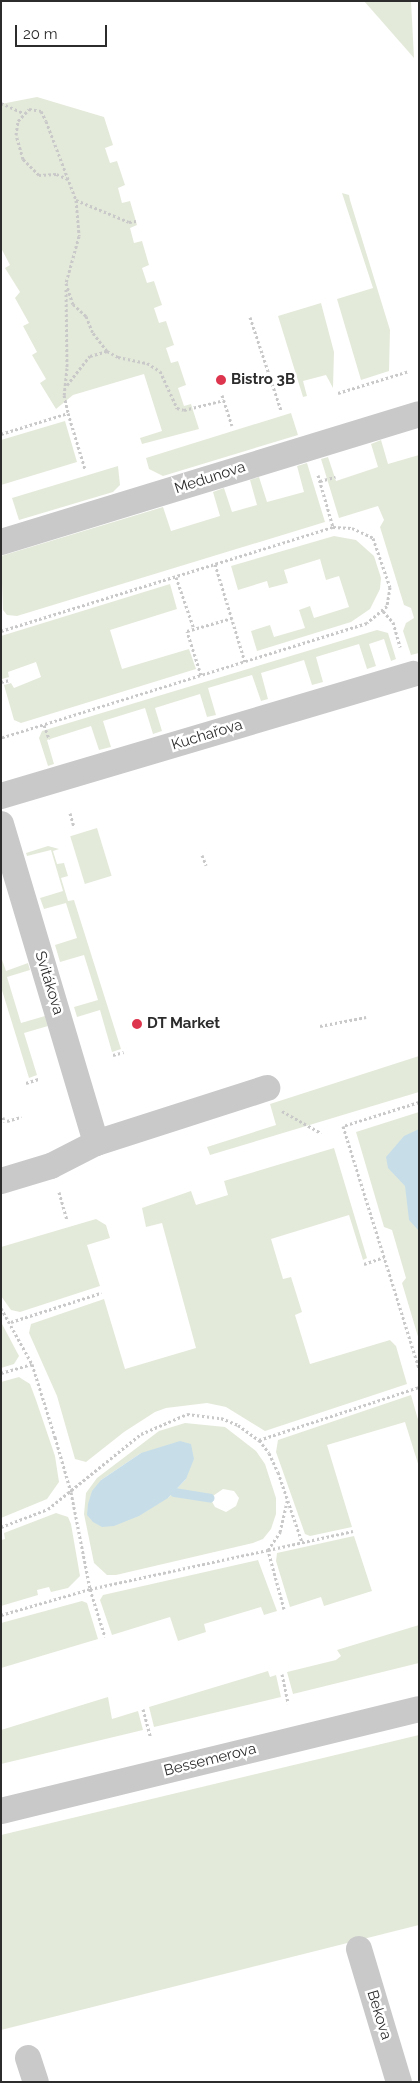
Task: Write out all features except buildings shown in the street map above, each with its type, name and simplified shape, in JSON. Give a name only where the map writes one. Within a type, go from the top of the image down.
[{"type":"street","name":"Medunova","points":[[1,542],[419,414]]},
{"type":"street","name":"Kuchařova","points":[[1,796],[408,666]]},
{"type":"street","name":"Svitákova","points":[[1,824],[96,1143]]},
{"type":"street","points":[[1,1181],[50,1166],[96,1143],[260,1091]]},
{"type":"street","name":"Bessemerova","points":[[1,1811],[419,1709]]},
{"type":"street","name":"Bekova","points":[[359,1949],[399,2082]]},
{"type":"path","points":[[1,103],[23,113]]},
{"type":"path","points":[[68,179],[56,174],[38,175],[24,159],[16,135],[23,113],[29,109],[41,111],[68,179],[76,200],[78,236],[66,283],[65,388],[68,414],[85,469]]},
{"type":"path","points":[[76,200],[129,222],[136,221]]},
{"type":"path","points":[[66,283],[73,304],[86,316],[93,333],[107,351],[155,367],[160,371],[177,408],[184,410],[224,400]]},
{"type":"path","points":[[250,317],[281,410]]},
{"type":"path","points":[[65,388],[90,356],[107,351]]},
{"type":"path","points":[[338,393],[409,371]]},
{"type":"path","points":[[222,395],[232,425]]},
{"type":"path","points":[[1,434],[68,414]]},
{"type":"path","points":[[315,467],[334,527]]},
{"type":"path","points":[[320,481],[335,477]]},
{"type":"path","points":[[1,631],[334,527],[352,528],[373,538],[390,587],[387,606],[367,623],[1,738]]},
{"type":"path","points":[[215,564],[245,662]]},
{"type":"path","points":[[176,577],[194,629]]},
{"type":"path","points":[[383,610],[393,622],[408,666]]},
{"type":"path","points":[[201,676],[187,631],[232,618]]},
{"type":"path","points":[[1,682],[10,680]]},
{"type":"path","points":[[44,725],[49,739]]},
{"type":"path","points":[[70,813],[74,827]]},
{"type":"path","points":[[202,855],[206,865]]},
{"type":"path","points":[[320,1026],[366,1017]]},
{"type":"path","points":[[113,1055],[124,1052]]},
{"type":"path","points":[[26,1083],[38,1078]]},
{"type":"path","points":[[260,1091],[321,1133]]},
{"type":"path","points":[[419,1102],[343,1126],[419,1369]]},
{"type":"path","points":[[3,1117],[6,1122],[21,1117]]},
{"type":"path","points":[[57,1188],[67,1220]]},
{"type":"path","points":[[364,1264],[384,1257]]},
{"type":"path","points":[[11,1322],[101,1292]]},
{"type":"path","points":[[1,1308],[11,1322],[32,1364],[72,1492],[90,1589],[105,1637]]},
{"type":"path","points":[[1,1373],[32,1364]]},
{"type":"path","points":[[259,1440],[419,1387]]},
{"type":"path","points":[[1,1527],[48,1509],[72,1492],[142,1434],[187,1414],[221,1418],[238,1424],[259,1440],[270,1453],[302,1542]]},
{"type":"path","points":[[284,1609],[268,1550],[280,1532],[287,1500]]},
{"type":"path","points":[[1,1615],[90,1589],[353,1532]]},
{"type":"path","points":[[282,1674],[288,1704]]},
{"type":"path","points":[[143,1709],[150,1736]]},
{"type":"green space","points":[[364,1],[411,1],[414,58]]},
{"type":"green space","points":[[37,97],[104,117],[113,145],[105,148],[110,163],[117,161],[125,185],[118,188],[122,203],[130,201],[137,225],[130,228],[134,243],[142,241],[149,265],[142,268],[147,283],[154,281],[162,305],[154,308],[159,323],[166,321],[174,345],[166,348],[171,363],[178,361],[186,385],[178,388],[184,406],[191,404],[199,429],[142,444],[140,438],[162,431],[144,374],[73,395],[56,409],[40,383],[46,379],[32,355],[37,352],[23,326],[29,323],[15,298],[20,292],[5,268],[10,265],[1,248],[1,104]]},
{"type":"green space","points":[[342,193],[349,195],[390,330],[389,371],[361,380],[337,299],[373,288]]},
{"type":"green space","points":[[321,303],[334,352],[333,388],[326,375],[303,381],[307,396],[303,397],[278,316]]},
{"type":"green space","points":[[291,413],[298,435],[163,476],[149,469],[146,458]]},
{"type":"green space","points":[[65,421],[77,462],[1,485],[1,440]]},
{"type":"green space","points":[[381,440],[388,464],[419,455],[419,653],[411,655],[403,631],[406,623],[414,618],[411,608],[404,605],[380,527],[384,520],[378,506],[339,518],[321,459],[328,457],[336,481],[378,467],[371,444]]},
{"type":"green space","points":[[307,463],[325,522],[17,616],[7,615],[3,610],[1,556],[163,507],[171,531],[220,516],[213,492],[224,488],[232,512],[257,505],[250,480],[259,477],[267,502],[304,492],[297,466]]},
{"type":"green space","points":[[118,466],[120,485],[113,492],[19,520],[12,498]]},
{"type":"green space","points":[[334,536],[356,540],[374,556],[381,578],[380,589],[370,609],[351,622],[257,651],[251,631],[270,625],[274,637],[305,628],[299,610],[310,606],[314,618],[349,607],[339,576],[326,580],[320,559],[284,570],[288,583],[269,588],[267,581],[238,590],[231,566]]},
{"type":"green space","points":[[170,584],[177,609],[110,630],[122,669],[189,649],[196,669],[21,723],[14,720],[4,685],[11,683],[14,688],[41,677],[36,662],[8,672],[9,677],[2,679],[1,636]]},
{"type":"green space","points":[[377,630],[388,633],[396,659],[391,661],[384,639],[369,644],[376,666],[367,669],[359,644],[316,657],[323,682],[312,685],[304,660],[261,673],[268,699],[261,701],[252,675],[208,688],[216,715],[207,717],[200,694],[155,708],[162,731],[153,734],[145,708],[103,721],[111,747],[99,750],[91,726],[47,740],[54,764],[48,766],[39,738],[42,731]]},
{"type":"green space","points":[[97,828],[112,876],[85,884],[70,836]]},
{"type":"green space","points":[[48,846],[59,849],[53,851],[57,864],[64,863],[68,876],[61,878],[68,901],[74,900],[121,1049],[112,1052],[100,1010],[77,1017],[74,1007],[98,1000],[84,955],[60,962],[55,945],[77,938],[66,903],[44,909],[40,898],[63,891],[51,850],[27,856],[26,853]]},
{"type":"green space","points":[[1,957],[6,971],[28,963],[30,970],[7,977],[21,1023],[45,1016],[48,1026],[24,1033],[37,1075],[29,1078],[1,987]]},
{"type":"green space","points":[[419,1056],[419,1092],[210,1155],[207,1147],[276,1125],[270,1104]]},
{"type":"green space","points":[[419,1112],[419,1340],[402,1283],[406,1278],[392,1230],[384,1227],[356,1132]]},
{"type":"green space","points":[[334,1148],[367,1258],[363,1260],[349,1215],[271,1239],[283,1279],[291,1277],[302,1312],[295,1315],[310,1364],[390,1340],[396,1346],[407,1384],[265,1431],[226,1407],[207,1403],[166,1408],[155,1412],[124,1432],[86,1462],[75,1459],[57,1396],[29,1333],[31,1324],[104,1299],[125,1369],[196,1348],[162,1223],[146,1227],[142,1208],[191,1191],[196,1205],[228,1195],[224,1181]]},
{"type":"green space","points":[[96,1219],[106,1225],[110,1238],[87,1245],[100,1286],[20,1312],[11,1310],[1,1296],[1,1247]]},
{"type":"green space","points":[[1,1322],[19,1356],[14,1364],[1,1368]]},
{"type":"green space","points":[[19,1377],[30,1384],[55,1456],[59,1482],[47,1499],[1,1518],[1,1382]]},
{"type":"green space","points":[[411,1395],[419,1423],[419,1467],[405,1422],[327,1445],[352,1527],[310,1536],[305,1534],[276,1452],[278,1440]]},
{"type":"green space","points":[[185,1423],[225,1427],[256,1451],[265,1464],[276,1498],[276,1514],[271,1529],[263,1539],[253,1543],[116,1575],[107,1575],[94,1563],[84,1514],[86,1493],[97,1478],[159,1431]],"holes":[[[141,1453],[186,1479],[168,1498],[101,1480]],[[223,1489],[234,1491],[239,1498],[236,1506],[226,1512],[215,1507],[210,1498]]]},
{"type":"green space","points":[[56,1513],[68,1517],[71,1524],[80,1576],[68,1588],[51,1592],[49,1587],[37,1590],[38,1595],[1,1606],[1,1540],[5,1539],[4,1533]]},
{"type":"green space","points":[[354,1536],[372,1591],[324,1606],[321,1597],[290,1607],[276,1561],[277,1553]]},
{"type":"green space","points":[[258,1560],[277,1611],[264,1615],[261,1607],[204,1624],[206,1632],[178,1641],[170,1617],[112,1635],[100,1600],[103,1595]]},
{"type":"green space","points":[[82,1601],[87,1603],[98,1639],[1,1668],[1,1623]]},
{"type":"green space","points":[[419,1625],[419,1663],[293,1694],[287,1672],[336,1660],[341,1656],[337,1650]]},
{"type":"green space","points":[[268,1671],[270,1677],[276,1675],[281,1697],[154,1727],[149,1707]]},
{"type":"green space","points":[[108,1697],[112,1719],[138,1711],[143,1730],[1,1764],[1,1730]]},
{"type":"green space","points":[[419,1735],[419,1925],[1,2030],[1,1835]]},
{"type":"water","points":[[419,1129],[419,1231],[409,1220],[405,1186],[388,1168],[386,1157],[404,1136]]},
{"type":"water","points":[[180,1441],[191,1444],[194,1459],[186,1479],[168,1498],[139,1516],[114,1526],[102,1527],[93,1522],[87,1515],[88,1504],[92,1491],[101,1480],[141,1453]]},
{"type":"waterway","points":[[174,1492],[210,1498]]},
{"type":"place","name":"Bistro 3B","points":[[221,380]]},
{"type":"place","name":"DT Market","points":[[137,1024]]}]
